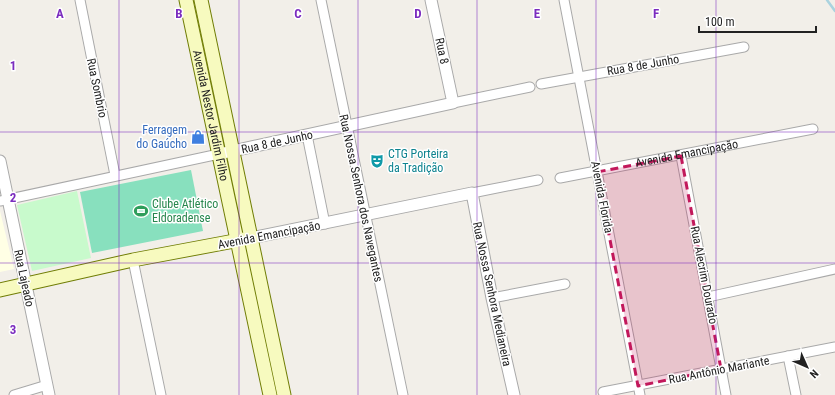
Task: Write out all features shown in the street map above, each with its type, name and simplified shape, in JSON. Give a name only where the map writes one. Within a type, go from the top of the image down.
[{"type":"main road","name":"Avenida Nestor Jardim Filho","points":[[186,0],[270,395]]},
{"type":"main road","name":"Avenida Nestor Jardim Filho","points":[[201,0],[284,395]]},
{"type":"main road","name":"Avenida Emancipação","points":[[0,290],[133,260],[251,238]]},
{"type":"main road","points":[[263,361],[276,358]]},
{"type":"street","name":"Rua Sombrio","points":[[80,0],[115,175]]},
{"type":"street","name":"Rua Nossa Senhora dos Navegantes","points":[[321,0],[403,395]]},
{"type":"street","name":"Rua 8","points":[[431,0],[453,103]]},
{"type":"street","name":"Avenida Florida","points":[[564,0],[580,76],[639,390]]},
{"type":"street","name":"Rua 8 de Junho","points":[[541,84],[744,46]]},
{"type":"street","name":"Rua 8 de Junho","points":[[4,201],[115,175],[530,87]]},
{"type":"street","name":"Avenida Emancipação","points":[[560,178],[681,156],[813,129]]},
{"type":"street","points":[[307,135],[325,224]]},
{"type":"street","name":"Rua Alecrim Dourado","points":[[681,156],[726,395]]},
{"type":"street","name":"Rua Lajeado","points":[[0,161],[4,201],[26,284],[48,390]]},
{"type":"street","name":"Avenida Emancipação","points":[[251,238],[325,224],[472,192],[538,180]]},
{"type":"street","name":"Rua Nossa Senhora Medianeira","points":[[472,192],[492,298],[514,395]]},
{"type":"street","points":[[133,260],[161,395]]},
{"type":"street","points":[[708,297],[835,269]]},
{"type":"street","points":[[492,298],[564,284]]},
{"type":"street","name":"Rua Antônio Mariante","points":[[604,392],[639,390],[721,369],[835,347]]},
{"type":"street","points":[[788,356],[796,395]]},
{"type":"street","points":[[14,395],[48,390]]},
{"type":"highlighted area","points":[[681,156],[721,369],[638,386],[597,172]]},
{"type":"shaded area","points":[[0,211],[14,269],[0,272]]},
{"type":"green space","name":"Clube Atlético Eldoradense","points":[[191,170],[203,231],[92,253],[80,192]]},
{"type":"green space","points":[[77,191],[91,258],[32,271],[17,205]]},
{"type":"waterway","points":[[827,0],[835,11]]},
{"type":"place","name":"Ferragem do Gaúcho","points":[[198,137]]},
{"type":"place","name":"CTG Porteira da Tradição","points":[[377,161]]},
{"type":"place","name":"Clube Atlético Eldoradense","points":[[141,211]]}]
